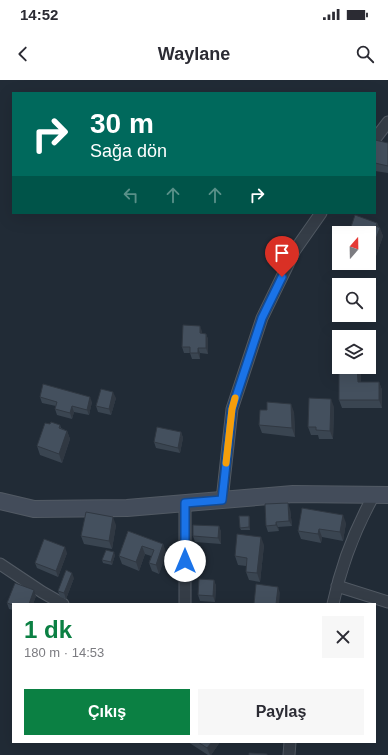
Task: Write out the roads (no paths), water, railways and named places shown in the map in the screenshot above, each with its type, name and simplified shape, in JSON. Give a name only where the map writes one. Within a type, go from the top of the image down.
[{"type":"street","points":[[376,138],[388,122]]},
{"type":"street","points":[[222,500],[232,409],[262,318],[295,250],[320,214]]},
{"type":"street","points":[[0,501],[34,509],[127,508],[293,494],[381,495]]},
{"type":"street","points":[[333,603],[337,586],[358,523],[381,495]]},
{"type":"street","points":[[185,503],[185,603]]},
{"type":"street","points":[[0,564],[42,592],[62,603]]},
{"type":"street","points":[[337,586],[388,602]]},
{"type":"street","points":[[289,755],[290,743]]}]
